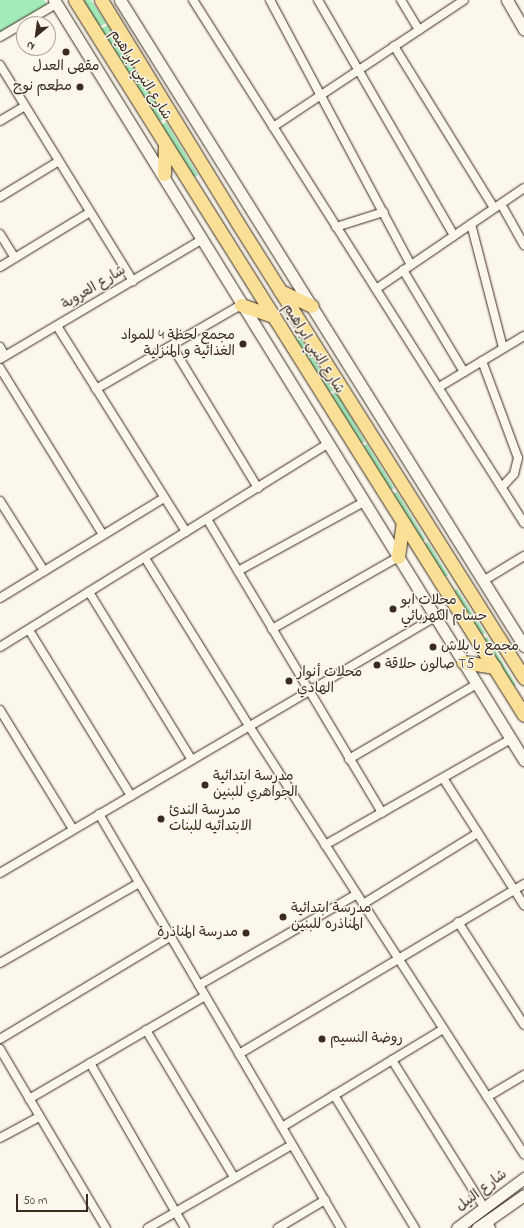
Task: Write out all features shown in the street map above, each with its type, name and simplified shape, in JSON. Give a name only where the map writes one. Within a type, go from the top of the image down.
[{"type":"main road","name":"شارع النبي ابراهيم","points":[[75,0],[165,146],[524,715]]},
{"type":"main road","name":"شارع النبي ابراهيم","points":[[101,0],[262,263],[524,678]]},
{"type":"main road","points":[[164,174],[165,146]]},
{"type":"main road","points":[[233,254],[250,243]]},
{"type":"main road","points":[[244,271],[262,263]]},
{"type":"main road","points":[[280,291],[312,306]]},
{"type":"main road","points":[[242,305],[273,316]]},
{"type":"main road","points":[[398,557],[403,522]]},
{"type":"main road","points":[[463,662],[495,667]]},
{"type":"street","points":[[120,0],[524,646]]},
{"type":"street","points":[[193,0],[524,523]]},
{"type":"street","points":[[270,0],[322,94],[411,265]]},
{"type":"street","points":[[318,0],[454,236]]},
{"type":"street","points":[[401,0],[419,30]]},
{"type":"street","points":[[273,127],[464,0]]},
{"type":"street","points":[[507,0],[524,30]]},
{"type":"street","points":[[0,38],[55,2],[164,174],[201,240],[524,760]]},
{"type":"street","points":[[394,46],[524,245]]},
{"type":"street","points":[[0,65],[133,280]]},
{"type":"street","points":[[0,121],[25,106]]},
{"type":"street","points":[[0,196],[59,162]]},
{"type":"street","points":[[376,289],[524,188]]},
{"type":"street","points":[[0,268],[90,212]]},
{"type":"street","points":[[336,227],[384,212]]},
{"type":"street","points":[[471,224],[503,348]]},
{"type":"street","points":[[0,234],[15,258]]},
{"type":"street","name":"شارع العروبة","points":[[3,357],[201,240]]},
{"type":"street","points":[[403,270],[464,372]]},
{"type":"street","points":[[96,388],[242,305]]},
{"type":"street","points":[[56,326],[186,532]]},
{"type":"street","points":[[439,387],[524,336]]},
{"type":"street","points":[[172,346],[258,488]]},
{"type":"street","points":[[0,347],[3,357]]},
{"type":"street","points":[[482,361],[518,458],[514,474],[502,486]]},
{"type":"street","points":[[0,368],[103,535]]},
{"type":"street","points":[[0,647],[328,444]]},
{"type":"street","points":[[0,598],[164,498]]},
{"type":"street","points":[[0,501],[44,571]]},
{"type":"street","points":[[238,571],[364,502]]},
{"type":"street","points":[[207,519],[382,813]]},
{"type":"street","points":[[483,581],[524,556]]},
{"type":"street","points":[[272,629],[398,557]]},
{"type":"street","points":[[145,558],[249,726],[524,1154]]},
{"type":"street","points":[[89,592],[192,760]]},
{"type":"street","points":[[0,873],[435,617]]},
{"type":"street","points":[[29,630],[130,796]]},
{"type":"street","points":[[349,759],[477,684]]},
{"type":"street","points":[[0,710],[73,830]]},
{"type":"street","points":[[326,846],[511,739]]},
{"type":"street","points":[[443,778],[524,906]]},
{"type":"street","points":[[99,814],[341,1228]]},
{"type":"street","points":[[363,904],[478,833]]},
{"type":"street","points":[[0,963],[139,883]]},
{"type":"street","points":[[239,1054],[524,884]]},
{"type":"street","points":[[199,985],[357,894]]},
{"type":"street","points":[[458,922],[524,1025]]},
{"type":"street","points":[[0,1039],[170,937]]},
{"type":"street","points":[[29,1099],[205,996]]},
{"type":"street","points":[[282,1127],[444,1029]]},
{"type":"street","points":[[146,1030],[234,1178]]},
{"type":"street","points":[[0,1049],[106,1228]]},
{"type":"street","points":[[392,1060],[484,1207]]},
{"type":"street","points":[[90,1063],[185,1228]]},
{"type":"street","points":[[487,1097],[524,1075]]},
{"type":"street","points":[[334,1095],[415,1228]]},
{"type":"street","points":[[0,1138],[39,1117]]},
{"type":"street","points":[[148,1228],[175,1211],[292,1145]]},
{"type":"street","name":"شارع النيل","points":[[457,1228],[524,1178]]},
{"type":"street","points":[[477,1228],[489,1224],[524,1195]]},
{"type":"street","points":[[278,1228],[325,1200]]},
{"type":"green space","points":[[0,0],[44,0],[47,5],[29,16],[16,16],[16,23],[0,33]]},
{"type":"green space","points":[[82,0],[91,0],[106,23],[99,27]]},
{"type":"green space","points":[[108,25],[136,71],[129,75],[100,29]]},
{"type":"green space","points":[[138,73],[166,118],[159,122],[130,77]]},
{"type":"green space","points":[[166,122],[198,175],[190,180],[158,127]]},
{"type":"green space","points":[[299,335],[333,390],[327,394],[292,338]]},
{"type":"green space","points":[[336,392],[365,441],[358,445],[329,396]]},
{"type":"green space","points":[[367,444],[394,488],[388,492],[360,448]]},
{"type":"green space","points":[[397,492],[425,539],[420,543],[390,496]]},
{"type":"green space","points":[[428,542],[448,575],[442,579],[422,546]]},
{"type":"green space","points":[[457,589],[485,633],[479,637],[451,592]]},
{"type":"green space","points":[[487,637],[516,685],[511,688],[481,640]]},
{"type":"place","name":"مقهى العدل","points":[[66,52]]},
{"type":"place","name":"مطعم نوح","points":[[80,87]]},
{"type":"place","name":"مجمع لحظة 4 للمواد الغذائية و المنزلية","points":[[243,344]]},
{"type":"place","name":"محلات ابو حسام الكهربائي","points":[[393,609]]},
{"type":"place","name":"مجمع يا بلاش","points":[[433,647]]},
{"type":"place","name":"صالون حلاقة T5","points":[[377,665]]},
{"type":"place","name":"محلات أنوار الهادي","points":[[289,681]]},
{"type":"place","name":"مدرسة ابتدائية الجواهري للبنين","points":[[205,785]]},
{"type":"place","name":"مدرسة الندئ الابتدائيه للبنات","points":[[161,819]]},
{"type":"place","name":"مدرسة ابتدائية المناذره للبنين","points":[[283,917]]},
{"type":"place","name":"مدرسة المناذرة","points":[[246,933]]},
{"type":"place","name":"روضة النسيم","points":[[322,1039]]}]
